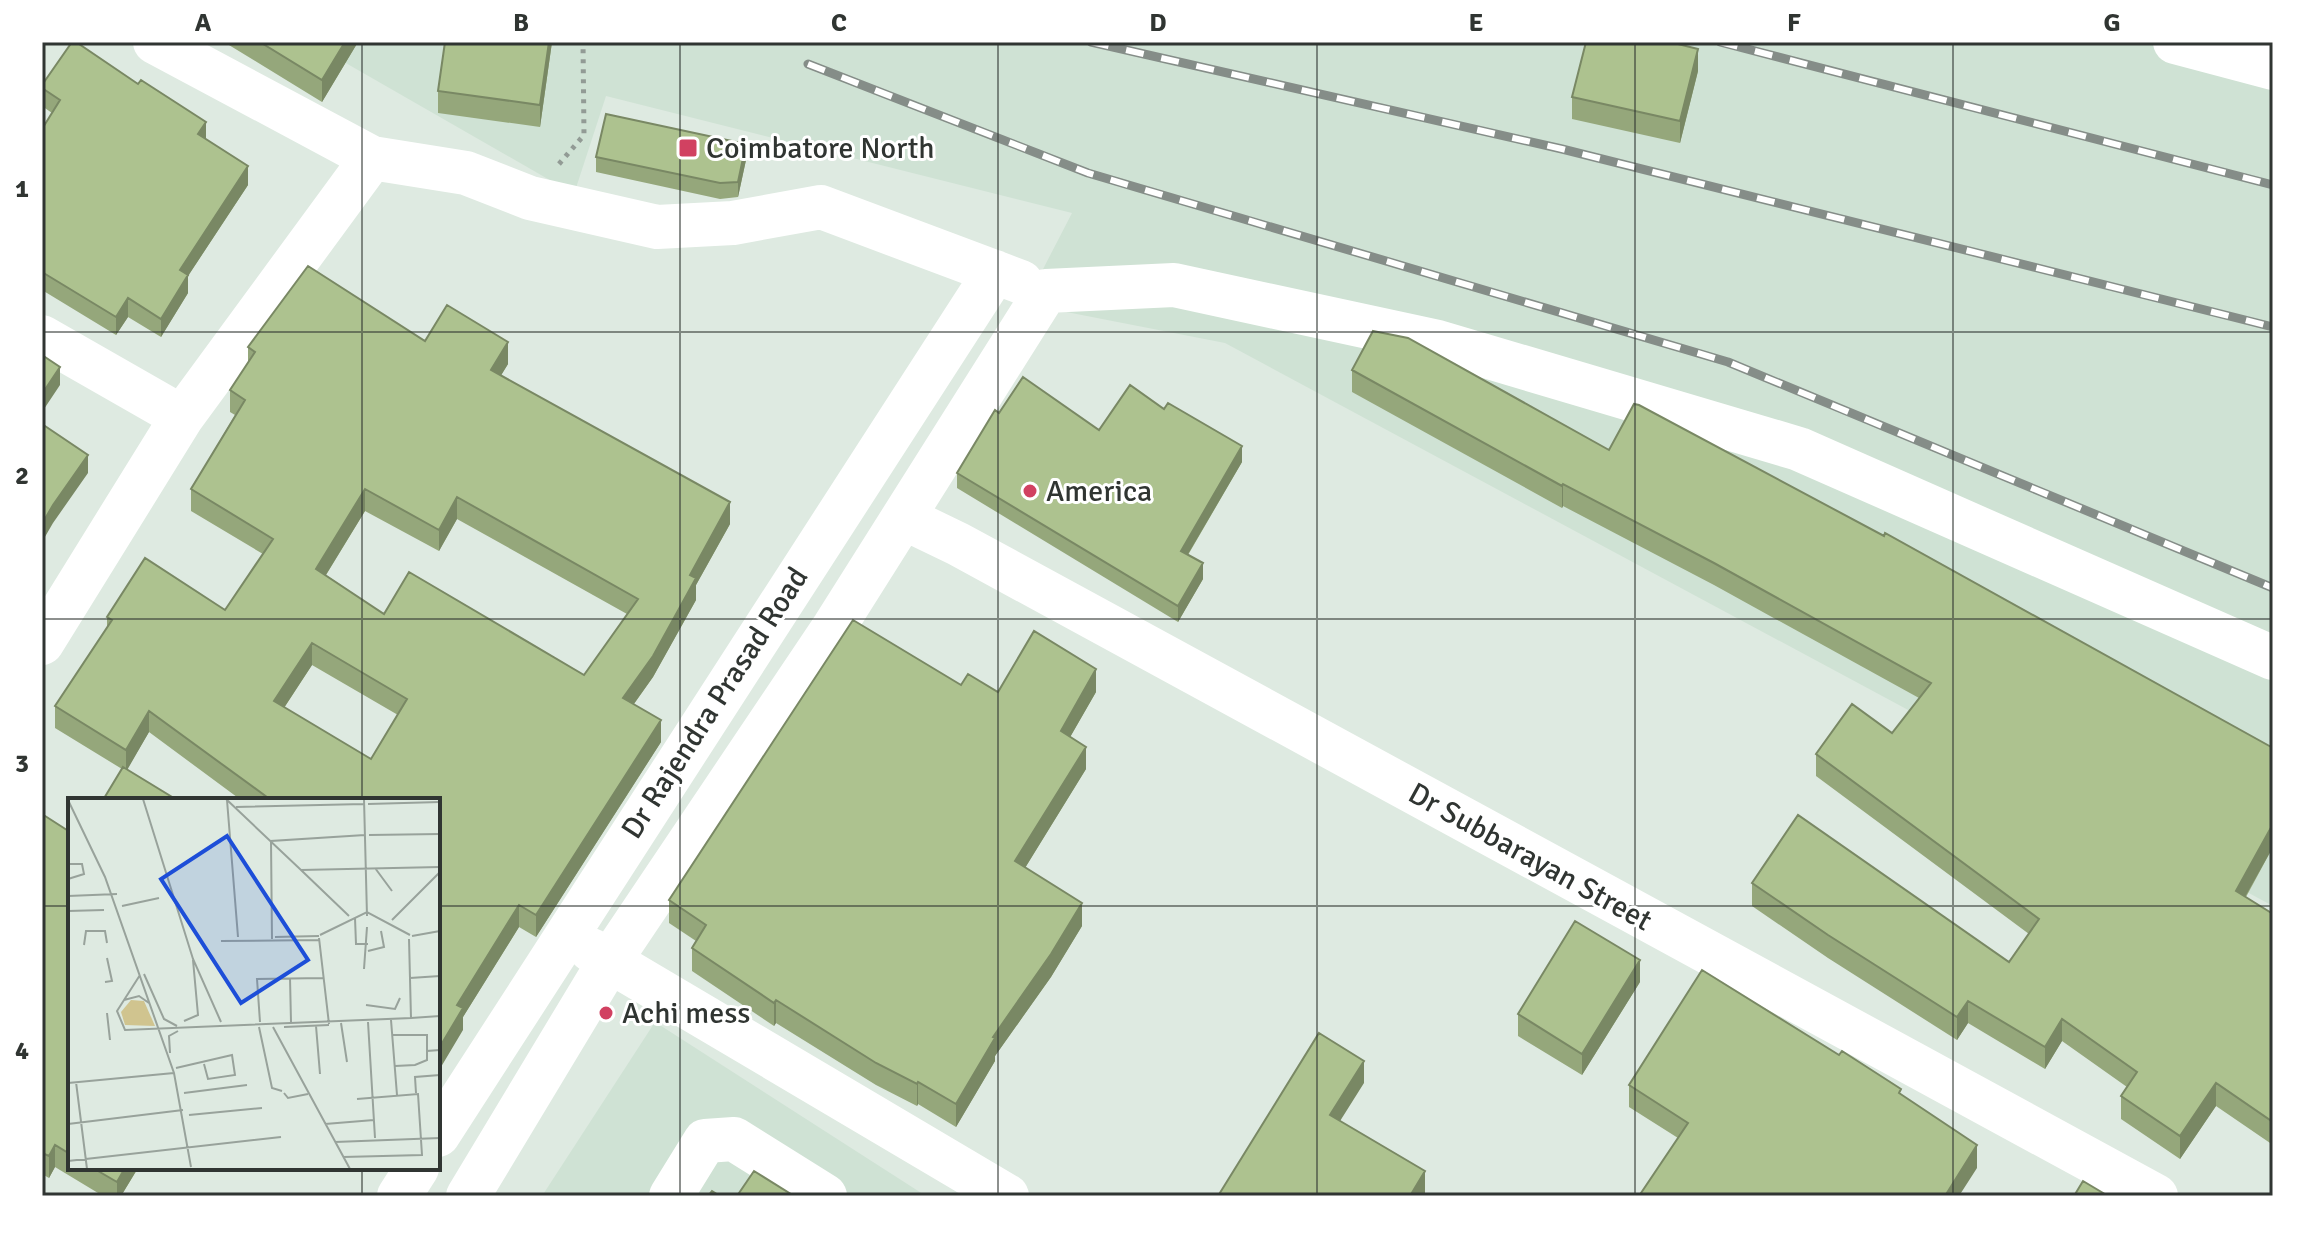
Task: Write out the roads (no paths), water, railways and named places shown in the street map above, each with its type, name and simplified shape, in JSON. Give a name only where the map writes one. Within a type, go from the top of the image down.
[{"type":"street","points":[[155,42],[372,158],[466,173],[530,198],[657,227],[733,223],[821,207],[1046,291],[1174,285],[1438,342],[1784,444],[2273,658]]},
{"type":"street","points":[[2175,42],[2273,68]]},
{"type":"street","points":[[42,643],[182,417],[372,158]]},
{"type":"street","name":"Dr Rajendra Prasad Road","points":[[440,1132],[995,272]]},
{"type":"street","points":[[439,1196],[600,956],[834,627],[1046,291]]},
{"type":"street","points":[[42,337],[182,417]]},
{"type":"street","name":"Dr Subbarayan Street","points":[[904,518],[958,544],[2156,1196]]},
{"type":"street","points":[[468,1196],[600,956]]},
{"type":"street","points":[[600,956],[1007,1196]]},
{"type":"street","points":[[671,1196],[705,1141],[734,1139],[825,1196]]},
{"type":"street","points":[[399,1196],[416,1170]]},
{"type":"railway","points":[[1091,42],[1562,149],[2273,327]]},
{"type":"railway","points":[[1720,42],[2273,185]]},
{"type":"railway","points":[[808,64],[1088,173],[1728,362],[2273,588]]},
{"type":"place","name":"Coimbatore North","points":[[688,148]]},
{"type":"place","name":"America","points":[[1030,491]]},
{"type":"place","name":"Achi mess","points":[[606,1013]]}]
